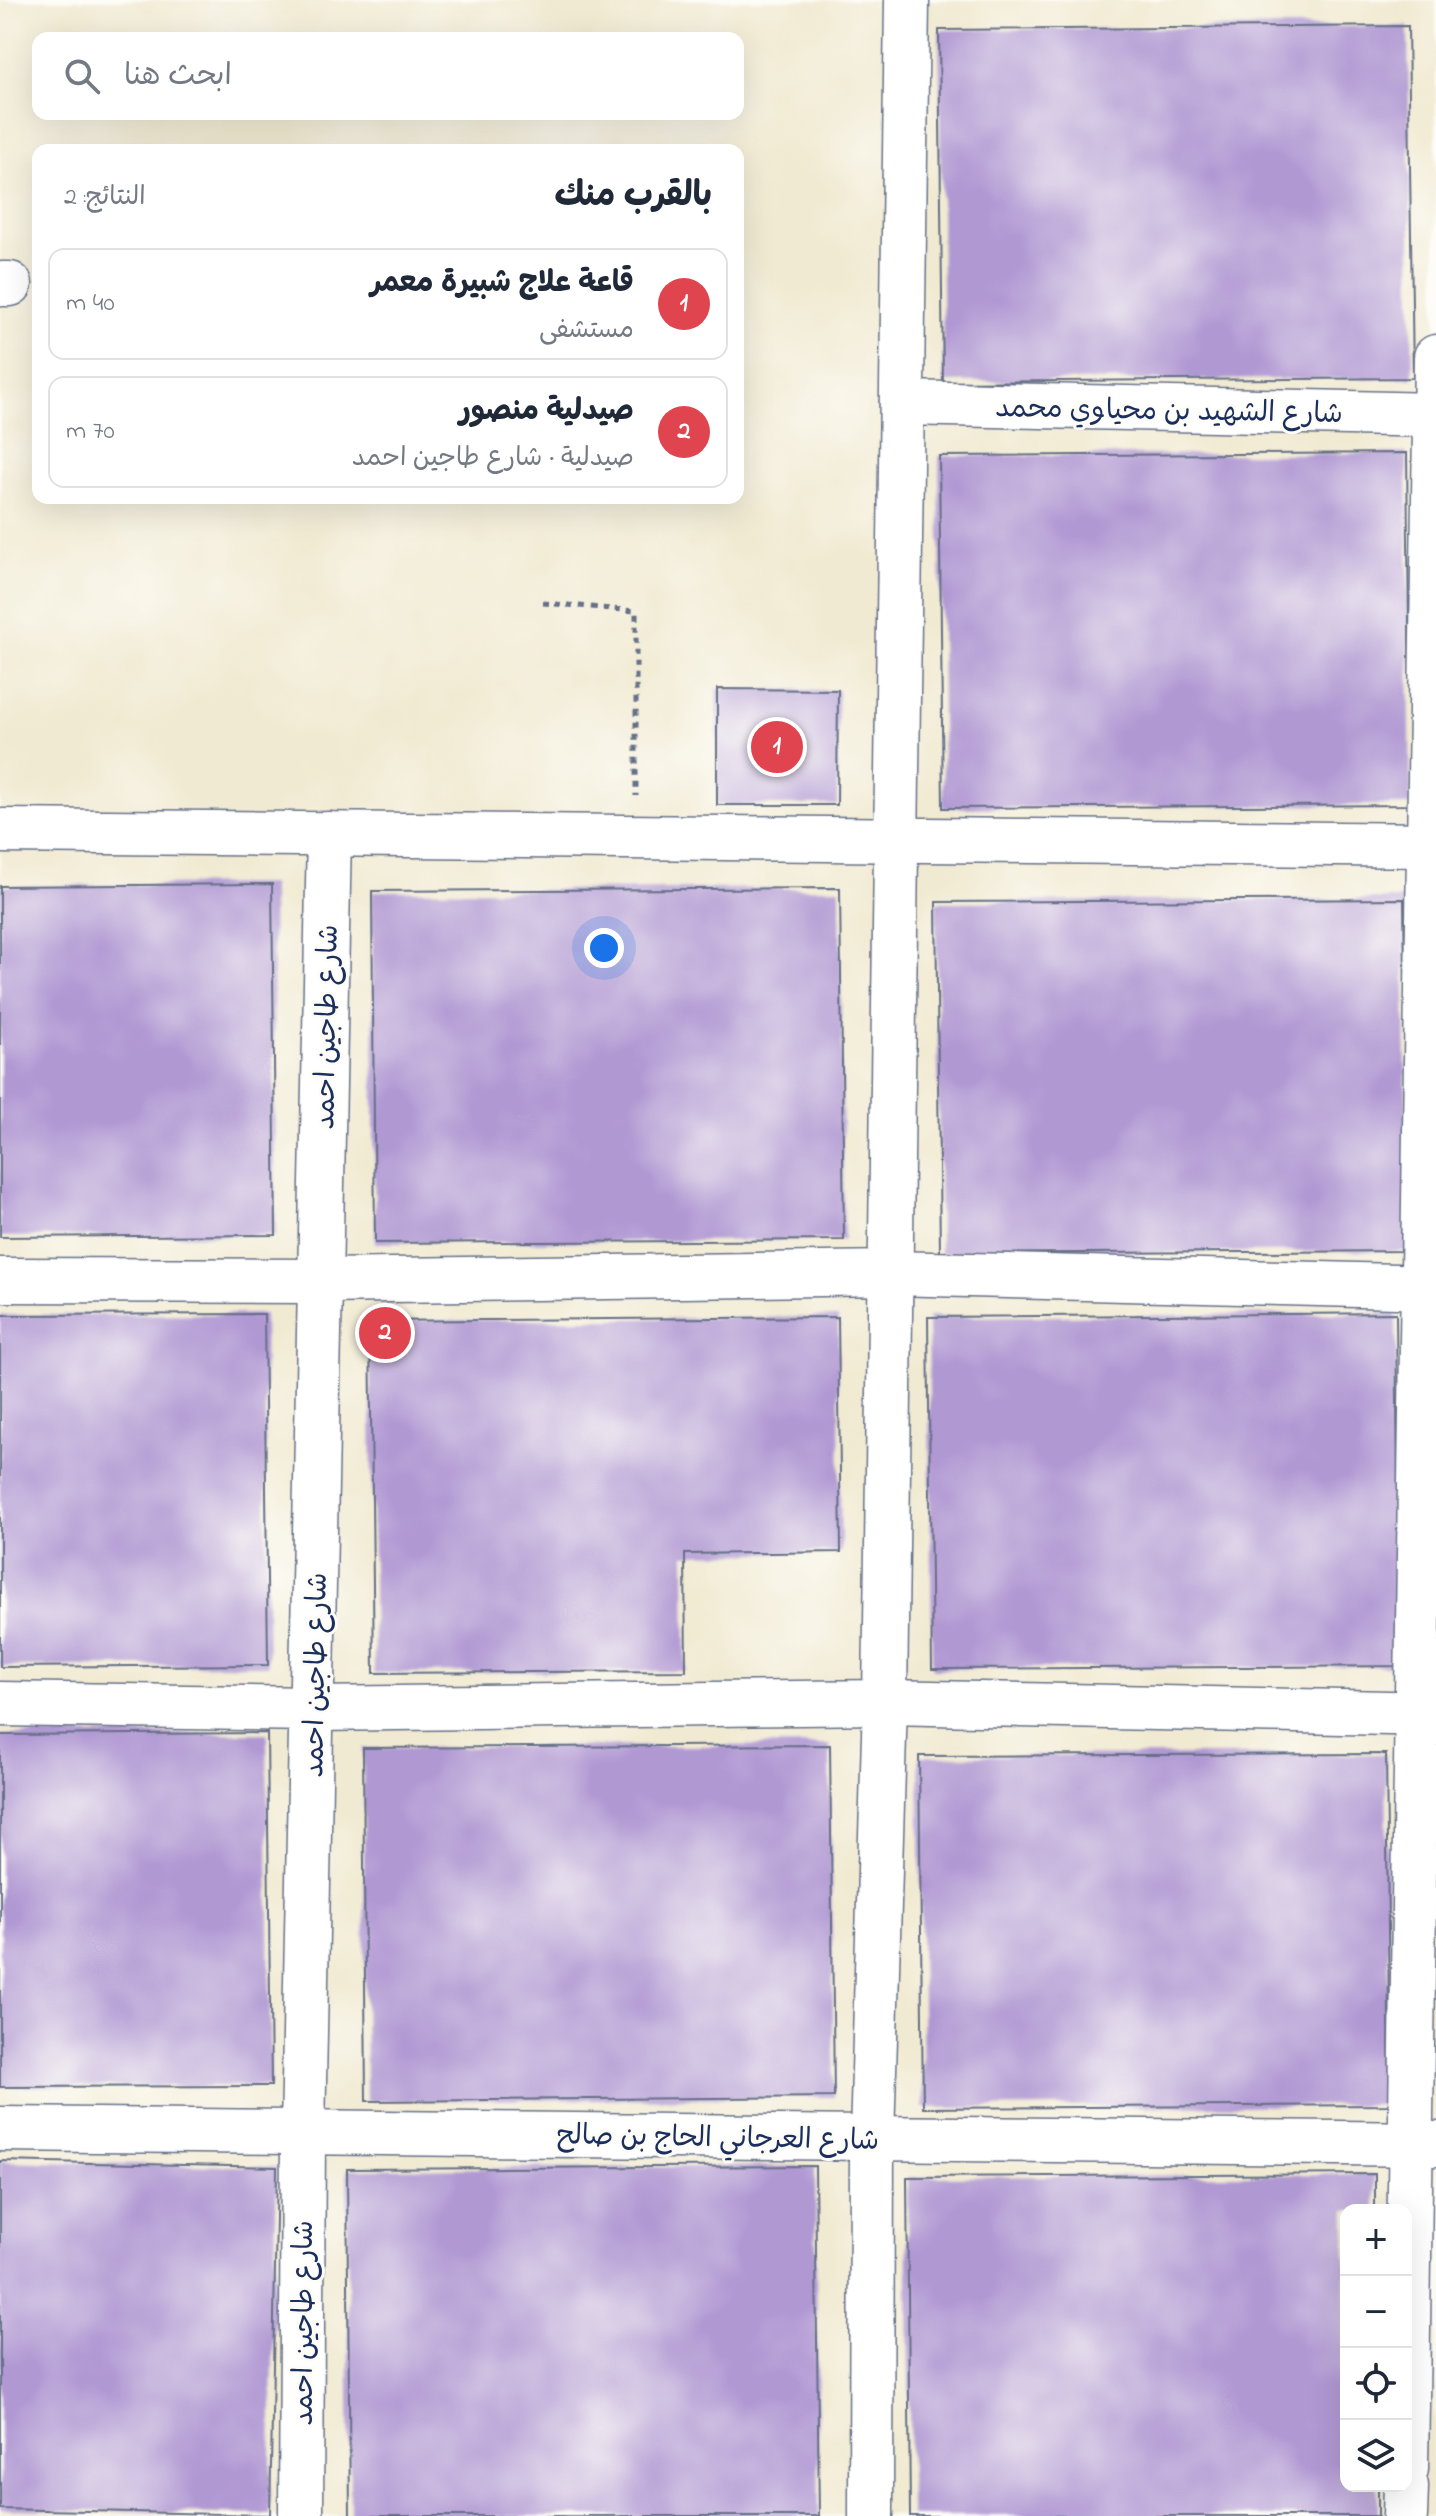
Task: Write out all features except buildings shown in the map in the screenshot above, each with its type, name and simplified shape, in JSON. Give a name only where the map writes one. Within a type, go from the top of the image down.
[{"type":"street","points":[[871,2516],[872,2138],[885,1702],[907,0]]},
{"type":"street","points":[[1409,2420],[1424,2144],[1436,357]]},
{"type":"street","name":"شارع الشهيد بن محياوي محمد","points":[[902,403],[1436,415]]},
{"type":"street","points":[[0,831],[1433,845]]},
{"type":"street","name":"شارع طاجين احمد","points":[[301,2516],[303,2132],[314,1709],[329,834]]},
{"type":"street","points":[[0,1280],[321,1281],[891,1273],[1430,1287]]},
{"type":"street","points":[[0,1704],[314,1709],[885,1702],[1427,1714]]},
{"type":"street","name":"شارع العرجاني الحاج بن صالح","points":[[0,2129],[1424,2144]]},
{"type":"street","points":[[1405,2516],[1406,2492]]},
{"type":"path","points":[[543,603],[636,611],[636,837]]},
{"type":"place","name":"قاعة علاج شبيرة معمر","points":[[777,747]]},
{"type":"place","name":"صيدلية منصور","points":[[385,1333]]}]
